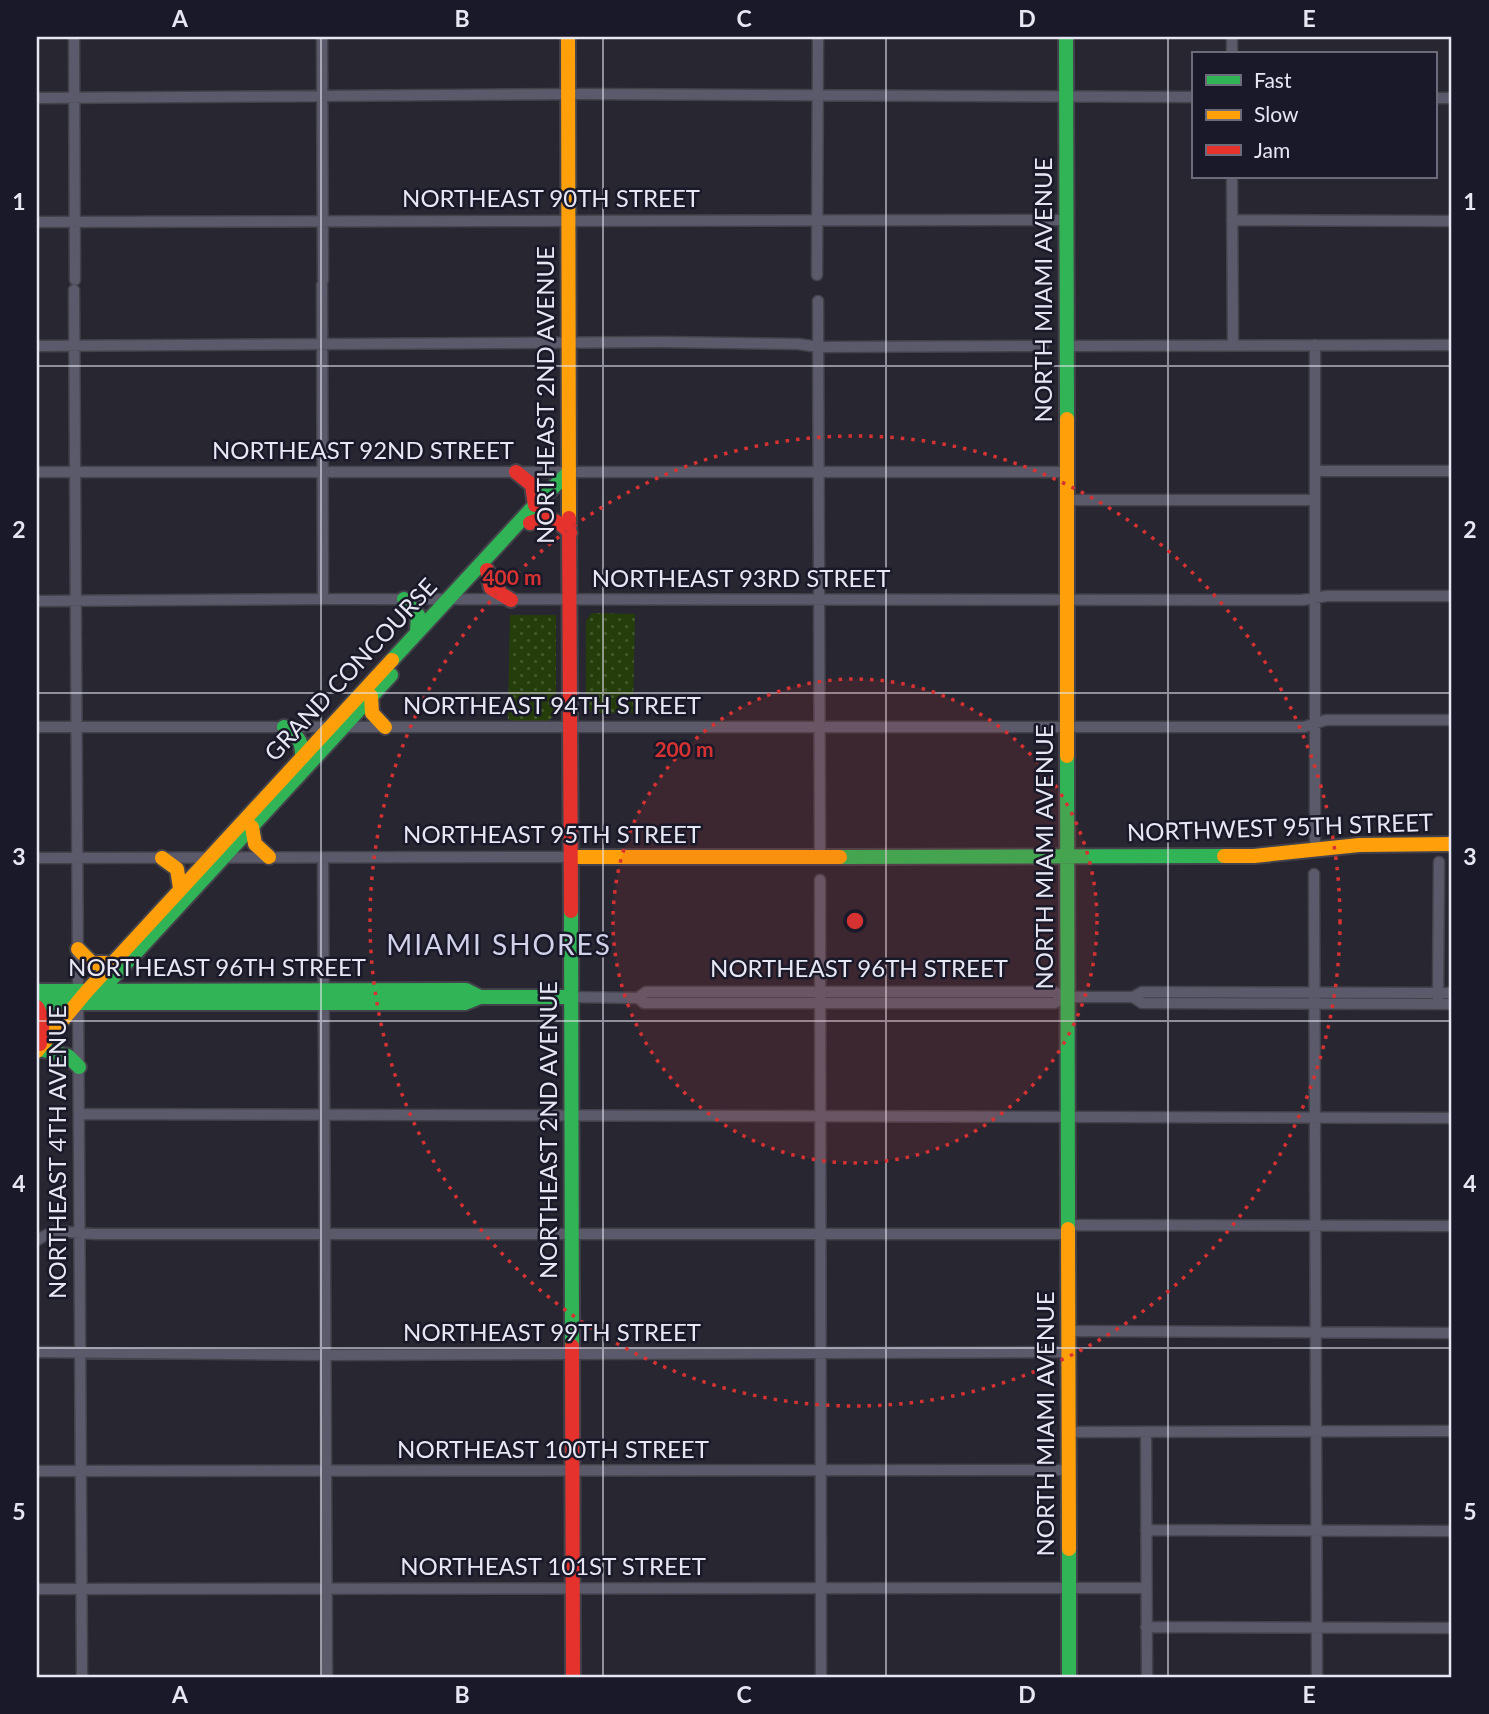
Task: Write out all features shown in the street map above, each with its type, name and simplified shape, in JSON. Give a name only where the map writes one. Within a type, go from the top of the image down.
[{"type":"main road","name":"NORTHEAST 2ND AVENUE","points":[[568,37],[573,1677]]},
{"type":"main road","name":"NORTH MIAMI AVENUE","points":[[1066,37],[1069,1677]]},
{"type":"main road","points":[[516,472],[531,482],[535,505]]},
{"type":"main road","name":"GRAND CONCOURSE","points":[[38,1050],[86,994],[216,858],[302,756],[371,696],[535,505],[569,472]]},
{"type":"main road","name":"GRAND CONCOURSE","points":[[119,962],[180,888],[252,827],[417,632],[487,570],[557,493],[569,472]]},
{"type":"main road","points":[[530,523],[549,518],[557,521],[570,533]]},
{"type":"main road","points":[[487,570],[491,588],[512,600]]},
{"type":"main road","points":[[404,599],[418,615],[417,632]]},
{"type":"main road","points":[[371,696],[372,713],[385,727]]},
{"type":"main road","points":[[284,727],[299,737],[302,756]]},
{"type":"main road","points":[[252,827],[255,844],[269,857]]},
{"type":"main road","name":"NORTHWEST 95TH STREET","points":[[1067,857],[1254,856],[1371,844],[1452,844]]},
{"type":"main road","name":"NORTHEAST 95TH STREET","points":[[571,857],[1067,857]]},
{"type":"main road","points":[[162,858],[177,867],[180,873],[180,888]]},
{"type":"main road","points":[[78,949],[91,964],[119,962],[127,979],[138,991]]},
{"type":"main road","name":"NORTHEAST 96TH STREET","points":[[37,991],[323,997],[466,990],[480,997],[571,998]]},
{"type":"main road","name":"NORTHEAST 96TH STREET","points":[[37,1005],[86,994],[138,991],[323,997]]},
{"type":"main road","points":[[37,1005],[44,1022],[38,1050],[68,1055],[79,1067]]},
{"type":"street","name":"NORTHEAST 4TH AVENUE","points":[[74,37],[78,949],[86,994],[79,1067],[82,1677]]},
{"type":"street","points":[[322,37],[323,599]]},
{"type":"street","points":[[817,275],[818,37]]},
{"type":"street","points":[[37,98],[568,94],[1192,97]]},
{"type":"street","points":[[1232,178],[1233,345]]},
{"type":"street","name":"NORTHEAST 90TH STREET","points":[[37,222],[1066,220]]},
{"type":"street","points":[[1232,220],[1452,221]]},
{"type":"street","points":[[818,301],[820,857]]},
{"type":"street","points":[[37,346],[569,343],[798,344],[819,347],[1044,346]]},
{"type":"street","points":[[1315,345],[1315,850]]},
{"type":"street","points":[[1066,346],[1452,345]]},
{"type":"street","points":[[1315,471],[1452,471]]},
{"type":"street","name":"NORTHEAST 92ND STREET","points":[[37,472],[1067,472]]},
{"type":"street","points":[[1067,500],[1315,500]]},
{"type":"street","name":"NORTHEAST 93RD STREET","points":[[37,601],[1302,600],[1327,596],[1452,596]]},
{"type":"street","name":"NORTHEAST 94TH STREET","points":[[37,727],[1304,727],[1326,720],[1452,720]]},
{"type":"street","name":"NORTHEAST 95TH STREET","points":[[37,858],[571,857]]},
{"type":"street","points":[[323,858],[327,1677]]},
{"type":"street","points":[[1438,999],[1439,862]]},
{"type":"street","points":[[1314,874],[1317,1677]]},
{"type":"street","points":[[820,880],[821,1677]]},
{"type":"street","name":"NORTHEAST 96TH STREET","points":[[571,998],[638,998],[646,992],[820,998],[1054,992],[1068,997],[1133,997]]},
{"type":"street","points":[[1452,993],[1438,999],[1315,1004],[1142,1003],[1133,997],[1142,992],[1315,992],[1438,999],[1452,1004]]},
{"type":"street","points":[[79,1114],[1452,1118]]},
{"type":"street","points":[[37,1240],[54,1231],[821,1234],[1452,1226]]},
{"type":"street","points":[[1068,1331],[1452,1334]]},
{"type":"street","name":"NORTHEAST 99TH STREET","points":[[37,1352],[325,1355],[1068,1352]]},
{"type":"street","points":[[1068,1432],[1452,1430]]},
{"type":"street","points":[[1146,1433],[1146,1677]]},
{"type":"street","name":"NORTHEAST 100TH STREET","points":[[37,1471],[1069,1470]]},
{"type":"street","points":[[1146,1530],[1452,1531]]},
{"type":"street","name":"NORTHEAST 101ST STREET","points":[[37,1589],[1146,1588]]},
{"type":"street","points":[[1146,1627],[1452,1628]]},
{"type":"green space","points":[[592,613],[635,614],[633,713],[594,713],[586,707],[586,621]]},
{"type":"green space","points":[[510,615],[556,615],[556,714],[547,722],[514,722],[508,719]]},
{"type":"traffic: fast","points":[[1066,37],[1067,419]]},
{"type":"traffic: fast","points":[[392,660],[535,505],[569,472]]},
{"type":"traffic: fast","points":[[404,599],[418,615],[417,632]]},
{"type":"traffic: fast","points":[[92,995],[107,984],[391,675]]},
{"type":"traffic: fast","points":[[284,727],[298,738],[302,756]]},
{"type":"traffic: fast","points":[[1067,756],[1068,1229]]},
{"type":"traffic: fast","points":[[840,857],[1224,856]]},
{"type":"traffic: fast","points":[[571,911],[572,1346]]},
{"type":"traffic: fast","points":[[37,991],[466,990],[480,997]]},
{"type":"traffic: fast","points":[[37,1003],[465,1003],[480,997],[571,997]]},
{"type":"traffic: fast","points":[[39,1049],[68,1056],[79,1067]]},
{"type":"traffic: fast","points":[[1069,1549],[1069,1677]]},
{"type":"traffic: slow","points":[[568,37],[569,518]]},
{"type":"traffic: slow","points":[[1067,419],[1067,756]]},
{"type":"traffic: slow","points":[[37,1051],[87,991],[392,660]]},
{"type":"traffic: slow","points":[[371,696],[372,713],[385,727]]},
{"type":"traffic: slow","points":[[252,827],[255,844],[269,857]]},
{"type":"traffic: slow","points":[[1224,856],[1254,856],[1359,845],[1452,844]]},
{"type":"traffic: slow","points":[[571,857],[840,857]]},
{"type":"traffic: slow","points":[[162,858],[177,869],[180,888]]},
{"type":"traffic: slow","points":[[78,949],[92,963],[112,963]]},
{"type":"traffic: slow","points":[[1068,1229],[1069,1549]]},
{"type":"traffic: jam","points":[[516,472],[532,485],[535,505]]},
{"type":"traffic: jam","points":[[569,518],[571,911]]},
{"type":"traffic: jam","points":[[530,523],[552,520],[570,533]]},
{"type":"traffic: jam","points":[[487,570],[491,588],[511,600]]},
{"type":"traffic: jam","points":[[37,1007],[43,1020],[40,1044]]},
{"type":"traffic: jam","points":[[572,1346],[573,1677]]},
{"type":"district","name":"MIAMI SHORES","points":[[499,945]]}]
